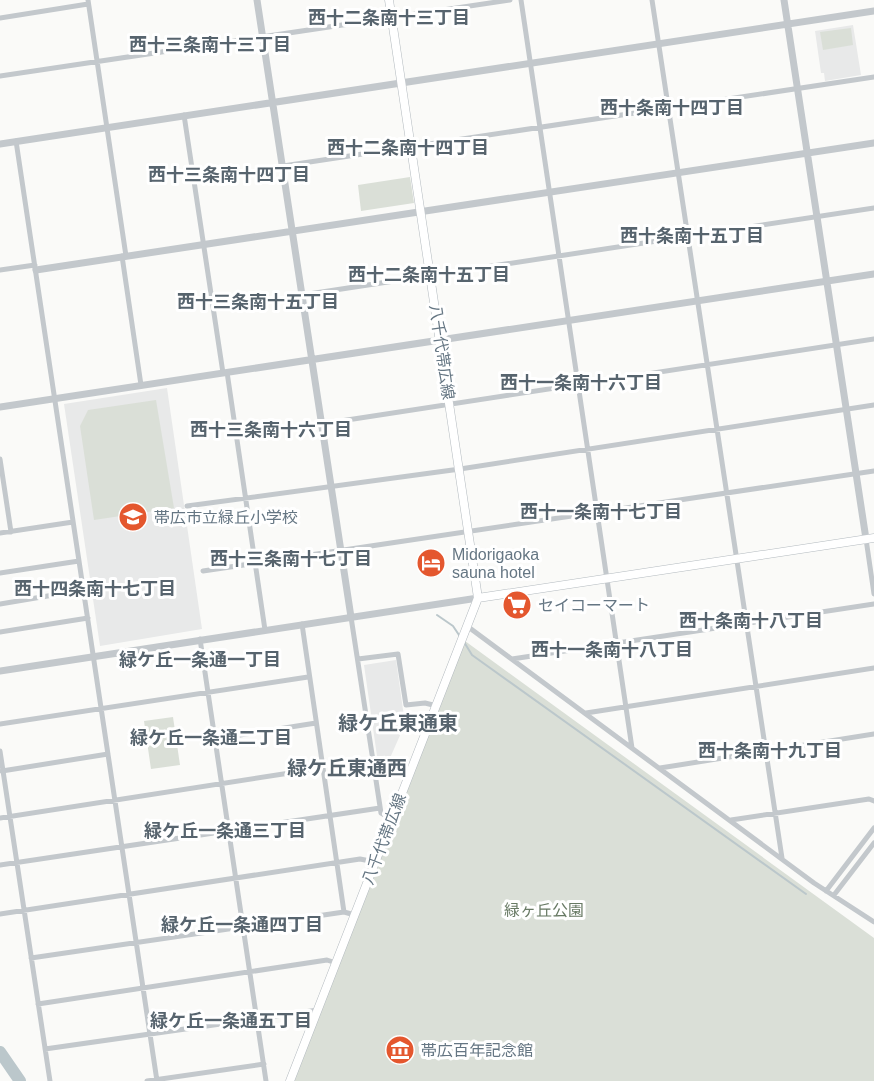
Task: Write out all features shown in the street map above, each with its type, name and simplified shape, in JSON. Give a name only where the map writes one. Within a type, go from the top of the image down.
[{"type":"main road","name":"八千代帯広線","points":[[290,1081],[478,598],[389,0]]},
{"type":"main road","points":[[478,598],[608,576],[870,539]]},
{"type":"street","points":[[257,0],[380,807],[381,813],[392,819]]},
{"type":"street","points":[[0,76],[510,0]]},
{"type":"street","points":[[521,0],[628,706],[632,748]]},
{"type":"street","points":[[652,0],[782,858]]},
{"type":"street","points":[[784,0],[855,475],[870,539],[874,594]]},
{"type":"street","points":[[0,18],[88,2],[141,385]]},
{"type":"street","points":[[0,144],[874,11]]},
{"type":"street","points":[[283,166],[874,77]]},
{"type":"street","points":[[184,115],[265,630]]},
{"type":"street","points":[[16,141],[157,1080]]},
{"type":"street","points":[[0,270],[124,256],[874,143]]},
{"type":"street","points":[[302,295],[874,208]]},
{"type":"street","points":[[0,406],[874,274]]},
{"type":"street","points":[[321,424],[874,339]]},
{"type":"street","points":[[187,506],[331,488],[874,405]]},
{"type":"street","points":[[0,459],[11,532]]},
{"type":"street","points":[[202,571],[470,533],[874,471]]},
{"type":"street","points":[[0,533],[73,522]]},
{"type":"street","points":[[0,573],[79,561]]},
{"type":"street","points":[[0,604],[83,590]]},
{"type":"street","points":[[0,671],[478,598]]},
{"type":"street","points":[[512,659],[874,604]]},
{"type":"street","points":[[0,632],[88,618]]},
{"type":"street","points":[[302,624],[344,912]]},
{"type":"street","points":[[467,626],[826,891],[874,922]]},
{"type":"street","points":[[200,639],[266,1081]]},
{"type":"street","points":[[358,659],[398,654],[406,705],[425,703],[437,706]]},
{"type":"street","points":[[586,713],[874,668]]},
{"type":"street","points":[[0,724],[308,677]]},
{"type":"street","points":[[215,739],[316,723]]},
{"type":"street","points":[[660,768],[874,734]]},
{"type":"street","points":[[0,751],[50,1081]]},
{"type":"street","points":[[2,771],[108,754]]},
{"type":"street","points":[[0,818],[322,768]]},
{"type":"street","points":[[730,820],[869,799],[874,801]]},
{"type":"street","points":[[0,865],[380,807]]},
{"type":"street","points":[[826,891],[873,833]]},
{"type":"street","points":[[834,896],[874,843]]},
{"type":"street","points":[[0,914],[360,859],[375,862]]},
{"type":"street","points":[[32,958],[344,912],[355,915]]},
{"type":"street","points":[[38,1004],[327,960],[336,963]]},
{"type":"street","points":[[45,1049],[318,1010]]},
{"type":"street","points":[[147,1081],[264,1064]]},
{"type":"shaded area","points":[[853,25],[861,75],[825,81],[824,73],[821,73],[815,31]]},
{"type":"shaded area","name":"帯広市立緑丘小学校","points":[[167,388],[202,629],[100,646],[64,404]]},
{"type":"shaded area","points":[[396,660],[405,724],[390,758],[377,756],[364,665]]},
{"type":"green space","points":[[851,28],[853,45],[823,50],[820,32]]},
{"type":"green space","points":[[410,177],[414,203],[361,211],[358,185]]},
{"type":"green space","points":[[156,400],[174,508],[94,520],[80,426],[88,410]]},
{"type":"green space","name":"緑ヶ丘公園","points":[[465,641],[874,938],[874,1081],[293,1081]]},
{"type":"green space","points":[[173,717],[180,765],[151,769],[144,721]]},
{"type":"waterway","points":[[437,615],[453,626],[461,638]]},
{"type":"waterway","points":[[464,642],[472,655],[806,894]]},
{"type":"waterway","points":[[0,1052],[20,1081]]},
{"type":"place","name":"帯広市立緑丘小学校","points":[[133,517]]},
{"type":"place","name":"Midorigaoka sauna hotel","points":[[431,563]]},
{"type":"place","name":"セイコーマート","points":[[517,605]]},
{"type":"place","name":"帯広百年記念館","points":[[400,1050]]},
{"type":"district","name":"西十二条南十三丁目","points":[[389,18]]},
{"type":"district","name":"西十三条南十三丁目","points":[[210,45]]},
{"type":"district","name":"西十条南十四丁目","points":[[672,108]]},
{"type":"district","name":"西十二条南十四丁目","points":[[408,148]]},
{"type":"district","name":"西十三条南十四丁目","points":[[229,175]]},
{"type":"district","name":"西十条南十五丁目","points":[[692,236]]},
{"type":"district","name":"西十二条南十五丁目","points":[[429,275]]},
{"type":"district","name":"西十三条南十五丁目","points":[[258,302]]},
{"type":"district","name":"西十一条南十六丁目","points":[[581,383]]},
{"type":"district","name":"西十三条南十六丁目","points":[[271,430]]},
{"type":"district","name":"西十一条南十七丁目","points":[[601,512]]},
{"type":"district","name":"西十三条南十七丁目","points":[[291,559]]},
{"type":"district","name":"西十四条南十七丁目","points":[[95,589]]},
{"type":"district","name":"西十条南十八丁目","points":[[751,621]]},
{"type":"district","name":"西十一条南十八丁目","points":[[612,650]]},
{"type":"district","name":"緑ケ丘一条通一丁目","points":[[200,660]]},
{"type":"district","name":"緑ケ丘東通東","points":[[398,723]]},
{"type":"district","name":"緑ケ丘一条通二丁目","points":[[211,738]]},
{"type":"district","name":"西十条南十九丁目","points":[[770,751]]},
{"type":"district","name":"緑ケ丘東通西","points":[[347,768]]},
{"type":"district","name":"緑ケ丘一条通三丁目","points":[[225,831]]},
{"type":"district","name":"緑ケ丘一条通四丁目","points":[[242,925]]},
{"type":"district","name":"緑ケ丘一条通五丁目","points":[[231,1021]]}]
